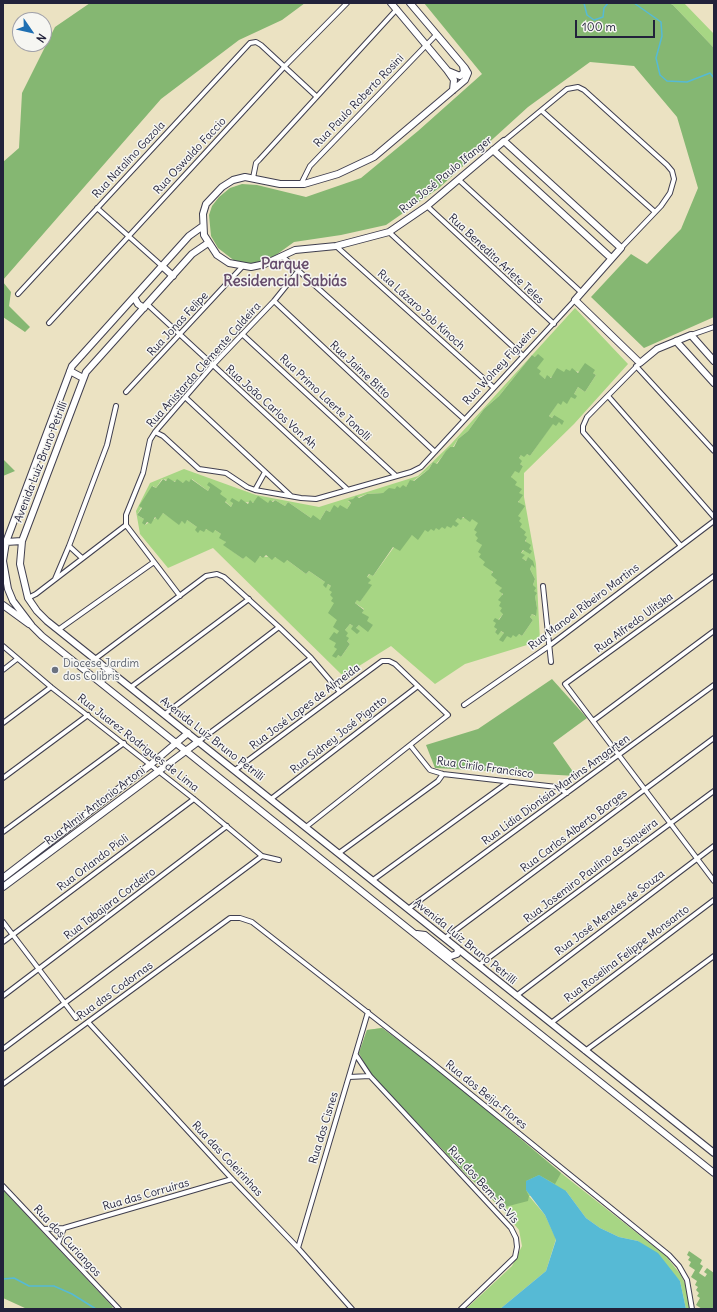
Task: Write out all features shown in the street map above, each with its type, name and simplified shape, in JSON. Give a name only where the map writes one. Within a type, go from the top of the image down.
[{"type":"main road","points":[[391,3],[447,70],[454,80],[453,90]]},
{"type":"main road","points":[[208,243],[203,226],[203,214],[206,204],[218,190],[233,180],[245,177],[280,184],[301,184],[338,174],[374,157],[465,80],[468,72],[410,3]]},
{"type":"main road","points":[[447,70],[461,75],[464,72],[462,64]]},
{"type":"main road","points":[[504,141],[621,248]]},
{"type":"main road","name":"Rua José Paulo Ifanger","points":[[208,243],[222,260],[242,267],[258,266],[295,250],[336,246],[389,232],[459,180],[504,141]]},
{"type":"main road","points":[[494,150],[612,258]]},
{"type":"main road","name":"Avenida Luiz Bruno Petrilli","points":[[203,226],[193,232],[134,296],[78,358],[70,371],[4,544],[4,575],[13,601],[32,626],[100,682],[714,1172]]},
{"type":"main road","name":"Avenida Luiz Bruno Petrilli","points":[[208,243],[192,254],[90,366],[83,378],[22,541],[20,564],[28,598],[37,611],[58,630],[188,732],[714,1153]]},
{"type":"main road","name":"Rua Wolney Figueira","points":[[575,300],[621,248]]},
{"type":"main road","points":[[162,266],[173,276]]},
{"type":"main road","points":[[134,296],[138,304],[146,306]]},
{"type":"main road","points":[[575,300],[638,364],[657,349],[691,335],[714,361]]},
{"type":"main road","points":[[676,341],[714,383]]},
{"type":"main road","points":[[70,371],[83,378]]},
{"type":"main road","points":[[4,544],[22,541]]},
{"type":"main road","points":[[3,606],[32,626]]},
{"type":"main road","points":[[100,682],[110,671]]},
{"type":"main road","name":"Rua Almir Antonio Artoni","points":[[3,878],[177,744],[188,732]]},
{"type":"main road","name":"Rua Almir Antonio Artoni","points":[[3,887],[199,741]]},
{"type":"main road","points":[[417,934],[425,935],[451,956],[456,955],[458,949]]},
{"type":"main road","points":[[459,968],[456,959],[462,956],[468,957]]},
{"type":"street","name":"Rua Oswaldo Faccio","points":[[49,323],[285,66],[347,3]]},
{"type":"street","points":[[254,178],[259,160],[397,9]]},
{"type":"street","name":"Rua Paulo Roberto Rosini","points":[[301,184],[310,166],[436,35]]},
{"type":"street","name":"Rua Natalino Gazola","points":[[18,294],[246,46],[256,42],[285,66]]},
{"type":"street","points":[[285,66],[316,96]]},
{"type":"street","name":"Rua José Paulo Ifanger","points":[[504,141],[567,89],[576,87],[584,90],[667,165],[673,173]]},
{"type":"street","points":[[542,110],[655,212]]},
{"type":"street","name":"Rua Wolney Figueira","points":[[621,248],[655,212],[670,193],[674,184],[673,173]]},
{"type":"street","points":[[459,180],[582,293]]},
{"type":"street","name":"Rua Benedita Arlete Teles","points":[[426,206],[554,324]]},
{"type":"street","points":[[97,208],[162,266]]},
{"type":"street","points":[[389,232],[523,356]]},
{"type":"street","name":"Rua Lázaro Job Kinoch","points":[[336,246],[493,387]]},
{"type":"street","points":[[282,256],[464,419]]},
{"type":"street","name":"Rua Jonas Felipe","points":[[126,392],[180,336],[242,267]]},
{"type":"street","name":"Rua Anistarda Clemente Caldeira","points":[[126,525],[126,514],[143,473],[150,440],[155,432],[212,366],[274,301],[299,270]]},
{"type":"street","name":"Rua Wolney Figueira","points":[[155,432],[163,436],[199,469],[226,473],[247,487],[255,490],[311,500],[411,472],[421,467],[493,387],[575,300]]},
{"type":"street","name":"Rua Jaime Bitto","points":[[274,301],[434,452]]},
{"type":"street","name":"Rua João Carlos Von Ah","points":[[146,306],[347,489]]},
{"type":"street","points":[[691,335],[714,327]]},
{"type":"street","name":"Rua Primo Laerte Tonolli","points":[[242,334],[395,476]]},
{"type":"street","points":[[681,546],[584,434],[584,423],[586,417],[638,364],[714,451]]},
{"type":"street","points":[[608,396],[714,517]]},
{"type":"street","points":[[185,397],[291,496]]},
{"type":"street","points":[[55,580],[107,445],[116,406]]},
{"type":"street","points":[[255,490],[265,472]]},
{"type":"street","name":"Rua Manoel Ribeiro Martins","points":[[464,705],[549,646],[714,521]]},
{"type":"street","points":[[28,598],[55,580],[126,525],[180,596]]},
{"type":"street","points":[[69,546],[82,558]]},
{"type":"street","points":[[58,630],[154,562]]},
{"type":"street","points":[[95,659],[206,576],[214,573],[222,576],[279,627],[311,658],[340,692]]},
{"type":"street","name":"Rua Alfredo Ulitska","points":[[593,721],[565,684],[714,576]]},
{"type":"street","points":[[543,586],[552,662]]},
{"type":"street","points":[[131,687],[249,599]]},
{"type":"street","points":[[165,714],[279,627]]},
{"type":"street","points":[[714,631],[593,721],[714,881]]},
{"type":"street","name":"Rua Juarez Rodrigues de Lima","points":[[3,646],[16,659],[51,687],[124,743],[158,772],[194,798],[262,856]]},
{"type":"street","points":[[199,741],[311,658]]},
{"type":"street","points":[[3,670],[16,659]]},
{"type":"street","name":"Rua José Lopes de Almeida","points":[[235,770],[382,661],[395,664],[418,686]]},
{"type":"street","name":"Rua Lídia Dionísia Martins Amgarten","points":[[408,909],[714,685]]},
{"type":"street","points":[[306,827],[448,715],[418,686]]},
{"type":"street","name":"Rua Sidney José Pigatto","points":[[271,799],[418,686]]},
{"type":"street","points":[[3,723],[51,687]]},
{"type":"street","points":[[3,778],[88,715]]},
{"type":"street","name":"Rua Carlos Alberto Borges","points":[[445,938],[714,738]]},
{"type":"street","points":[[3,832],[124,743]]},
{"type":"street","name":"Rua Cirilo Francisco","points":[[410,745],[430,770],[443,774],[557,787],[567,793]]},
{"type":"street","points":[[338,853],[438,781],[443,774]]},
{"type":"street","points":[[373,880],[507,783],[507,781]]},
{"type":"street","name":"Rua Josemiro Paulino de Siqueira","points":[[479,966],[714,791]]},
{"type":"street","name":"Rua Orlando Pioli","points":[[3,942],[194,798]]},
{"type":"street","name":"Rua Tabajara Cordeiro","points":[[3,996],[227,826]]},
{"type":"street","name":"Rua José Mendes de Souza","points":[[516,996],[714,846]]},
{"type":"street","points":[[3,1049],[262,856],[279,860]]},
{"type":"street","name":"Rua Roselina Felippe Monsanto","points":[[551,1023],[714,900]]},
{"type":"street","name":"Rua das Codornas","points":[[3,1084],[230,918],[240,918]]},
{"type":"street","name":"Rua dos Beija-Flores","points":[[240,918],[252,922],[368,1012],[669,1255],[679,1266],[687,1280],[692,1309]]},
{"type":"street","points":[[3,922],[76,1018]]},
{"type":"street","points":[[585,1051],[714,956]]},
{"type":"street","name":"Rua dos Cisnes","points":[[298,1248],[368,1012]]},
{"type":"street","name":"Rua das Coleirinhas","points":[[88,1022],[232,1179],[298,1248],[352,1309]]},
{"type":"street","name":"Rua dos Bem-Te-Vis","points":[[356,1055],[370,1076],[511,1228],[516,1238],[517,1247],[515,1257],[461,1309]]},
{"type":"street","points":[[349,1077],[370,1076]]},
{"type":"street","name":"Rua das Corruíras","points":[[44,1229],[64,1228],[232,1179]]},
{"type":"street","name":"Rua dos Curiangos","points":[[3,1186],[119,1309]]},
{"type":"street","points":[[58,1244],[64,1228]]},
{"type":"green space","points":[[90,3],[305,3],[282,20],[239,40],[161,99],[3,280],[3,162],[19,148],[22,93],[42,52],[52,52],[52,33],[55,27]]},
{"type":"green space","points":[[424,3],[669,3],[673,5],[714,48],[714,317],[644,348],[591,297],[631,254],[647,264],[681,229],[698,188],[677,117],[634,66],[590,62],[528,107],[439,188],[386,225],[341,235],[294,242],[276,255],[255,264],[236,262],[218,248],[211,236],[209,215],[212,206],[219,197],[230,188],[242,184],[257,185],[306,197],[361,178],[418,131],[482,74]]},
{"type":"green space","points":[[669,3],[684,3],[714,34],[714,48],[673,5]]},
{"type":"green space","points":[[3,282],[11,292],[9,306],[30,327],[25,332],[3,317]]},
{"type":"green space","points":[[575,308],[628,364],[574,424],[524,473],[524,497],[536,564],[540,641],[465,664],[435,684],[391,646],[343,676],[213,548],[168,568],[140,534],[136,511],[150,483],[184,469],[256,495],[319,507],[418,476],[451,444],[531,356],[499,396],[484,409],[468,431],[458,439],[453,447],[450,447],[436,464],[433,462],[429,469],[413,481],[410,481],[406,487],[383,493],[367,494],[348,501],[351,503],[347,509],[338,508],[330,512],[326,510],[320,520],[311,518],[288,502],[285,506],[275,500],[268,503],[239,502],[233,503],[231,507],[210,487],[208,491],[192,479],[189,482],[184,483],[162,479],[156,488],[153,486],[137,515],[144,519],[145,525],[163,513],[179,524],[182,521],[187,520],[200,529],[215,530],[221,534],[226,542],[224,545],[243,559],[245,556],[274,557],[287,560],[306,574],[309,571],[325,582],[326,587],[328,584],[332,587],[339,631],[336,643],[338,655],[341,657],[350,644],[347,641],[345,630],[350,624],[356,628],[359,625],[373,626],[366,621],[362,613],[364,609],[355,603],[357,599],[360,602],[371,585],[368,583],[367,577],[370,574],[373,576],[394,547],[412,535],[425,530],[447,526],[458,518],[472,518],[479,523],[477,532],[482,545],[481,554],[502,588],[503,614],[496,623],[497,629],[495,632],[501,631],[507,636],[519,634],[522,636],[533,620],[530,617],[532,614],[535,616],[537,608],[533,585],[535,579],[530,569],[532,565],[528,558],[526,561],[522,558],[521,553],[524,550],[529,549],[520,527],[518,516],[519,493],[511,477],[515,470],[523,466],[520,464],[519,458],[521,455],[527,454],[530,456],[553,423],[554,415],[552,418],[549,416],[558,402],[563,401],[574,394],[578,387],[585,392],[596,375],[593,373],[570,371],[545,379],[538,374],[535,357],[532,355]]},
{"type":"green space","points":[[538,354],[544,359],[537,368],[541,371],[539,374],[545,379],[547,375],[551,378],[557,368],[564,372],[566,369],[570,371],[572,368],[578,373],[585,363],[595,370],[593,373],[596,375],[585,392],[578,387],[574,394],[577,396],[575,399],[571,397],[567,404],[563,401],[561,405],[558,403],[549,416],[552,418],[554,415],[564,421],[562,425],[559,422],[556,426],[553,424],[530,456],[527,454],[524,457],[521,455],[519,458],[522,461],[520,464],[523,466],[519,473],[515,471],[511,477],[517,482],[515,485],[522,489],[519,493],[523,495],[518,502],[525,506],[518,516],[521,518],[519,521],[522,524],[520,527],[526,532],[524,535],[527,537],[525,541],[531,545],[529,549],[532,551],[530,554],[523,550],[521,553],[525,555],[522,558],[526,561],[528,557],[533,561],[535,568],[532,565],[530,569],[535,579],[533,585],[536,588],[534,591],[537,593],[535,596],[537,608],[536,616],[532,614],[530,617],[533,620],[522,636],[519,634],[516,637],[513,635],[511,638],[507,636],[503,642],[499,640],[504,633],[501,631],[498,635],[495,632],[497,629],[494,627],[496,623],[493,621],[495,618],[499,620],[503,614],[500,611],[502,608],[499,606],[501,602],[498,600],[503,594],[499,591],[502,588],[495,583],[497,580],[491,575],[493,572],[483,565],[485,562],[479,557],[481,554],[478,552],[482,545],[476,541],[478,538],[475,535],[477,532],[474,530],[478,523],[472,519],[470,522],[463,517],[461,520],[458,518],[455,521],[459,524],[456,527],[453,525],[451,528],[447,526],[445,529],[442,527],[439,530],[436,528],[434,531],[431,529],[428,532],[425,530],[418,540],[412,535],[400,551],[393,547],[373,576],[369,574],[367,577],[371,580],[368,583],[372,585],[360,602],[357,600],[355,603],[364,610],[362,613],[369,617],[367,621],[373,625],[368,632],[359,625],[356,628],[360,631],[357,634],[351,629],[353,626],[350,624],[345,630],[348,633],[346,636],[349,638],[347,641],[350,644],[341,657],[338,655],[336,658],[332,656],[337,649],[334,647],[336,643],[329,639],[334,632],[337,634],[339,631],[333,627],[337,620],[328,613],[334,603],[331,601],[333,598],[330,595],[332,592],[329,590],[331,586],[328,584],[326,588],[323,585],[325,582],[309,571],[306,574],[287,560],[284,563],[275,557],[272,560],[266,555],[263,558],[260,556],[255,563],[246,556],[243,559],[223,545],[226,542],[219,538],[221,534],[215,530],[213,533],[206,529],[204,532],[200,530],[198,533],[195,530],[197,527],[187,520],[185,524],[182,521],[179,525],[163,513],[158,520],[155,517],[151,524],[147,522],[145,525],[142,523],[144,519],[137,515],[142,508],[139,506],[152,486],[156,488],[163,479],[166,481],[168,478],[175,482],[177,479],[183,483],[186,480],[189,482],[191,479],[208,491],[210,487],[207,485],[209,482],[222,491],[220,494],[227,499],[225,502],[231,507],[233,503],[230,501],[232,498],[239,502],[241,499],[248,504],[250,500],[253,503],[258,496],[268,503],[270,500],[273,502],[275,500],[285,506],[288,502],[311,518],[313,515],[320,520],[326,510],[330,512],[334,505],[338,508],[340,505],[347,509],[351,503],[348,500],[353,499],[356,496],[359,498],[367,494],[383,493],[389,488],[395,489],[397,486],[400,488],[403,485],[406,487],[410,480],[414,481],[429,469],[433,462],[437,464],[450,447],[454,447],[458,439],[468,431],[484,409],[499,396],[532,355],[535,357]]},
{"type":"green space","points":[[3,459],[15,471],[3,476]]},
{"type":"green space","points":[[552,679],[587,718],[553,743],[576,776],[435,768],[426,745],[478,729]]},
{"type":"green space","points":[[382,1028],[495,1117],[561,1173],[666,1256],[681,1275],[686,1286],[690,1309],[686,1309],[680,1281],[638,1241],[619,1237],[600,1228],[586,1218],[566,1191],[529,1196],[545,1215],[556,1239],[546,1271],[500,1309],[466,1309],[512,1266],[522,1246],[519,1230],[501,1208],[465,1173],[370,1073],[359,1053],[367,1030]]},
{"type":"green space","points":[[382,1028],[430,1063],[561,1173],[555,1184],[539,1175],[526,1181],[526,1190],[529,1196],[528,1201],[501,1208],[465,1173],[370,1073],[359,1053],[367,1030]]},
{"type":"green space","points":[[3,1190],[113,1307],[111,1309],[27,1309],[3,1298]]},
{"type":"green space","points":[[689,1251],[702,1260],[700,1264],[703,1266],[699,1273],[705,1277],[707,1274],[704,1272],[707,1268],[714,1273],[714,1309],[702,1309],[696,1305],[700,1298],[697,1296],[699,1293],[696,1290],[698,1287],[695,1285],[697,1281],[691,1277],[695,1270],[689,1266],[691,1262],[688,1260],[690,1257],[687,1255]]},
{"type":"water","points":[[539,1175],[566,1191],[586,1218],[600,1228],[619,1237],[638,1241],[658,1253],[680,1281],[686,1309],[500,1309],[546,1271],[556,1240],[545,1215],[526,1190],[526,1181]]},
{"type":"waterway","points":[[584,3],[587,15],[594,20],[603,17],[604,8],[608,3]]},
{"type":"waterway","points":[[634,3],[661,22],[662,36],[656,58],[660,75],[667,81],[687,82],[710,73],[714,78]]},
{"type":"waterway","points":[[3,1279],[14,1278],[29,1286],[54,1286],[72,1294],[96,1309]]},
{"type":"place","name":"Diocese Jardim dos Colibris","points":[[55,670]]},
{"type":"district","name":"Parque Residencial Sabiás","points":[[285,274]]}]
